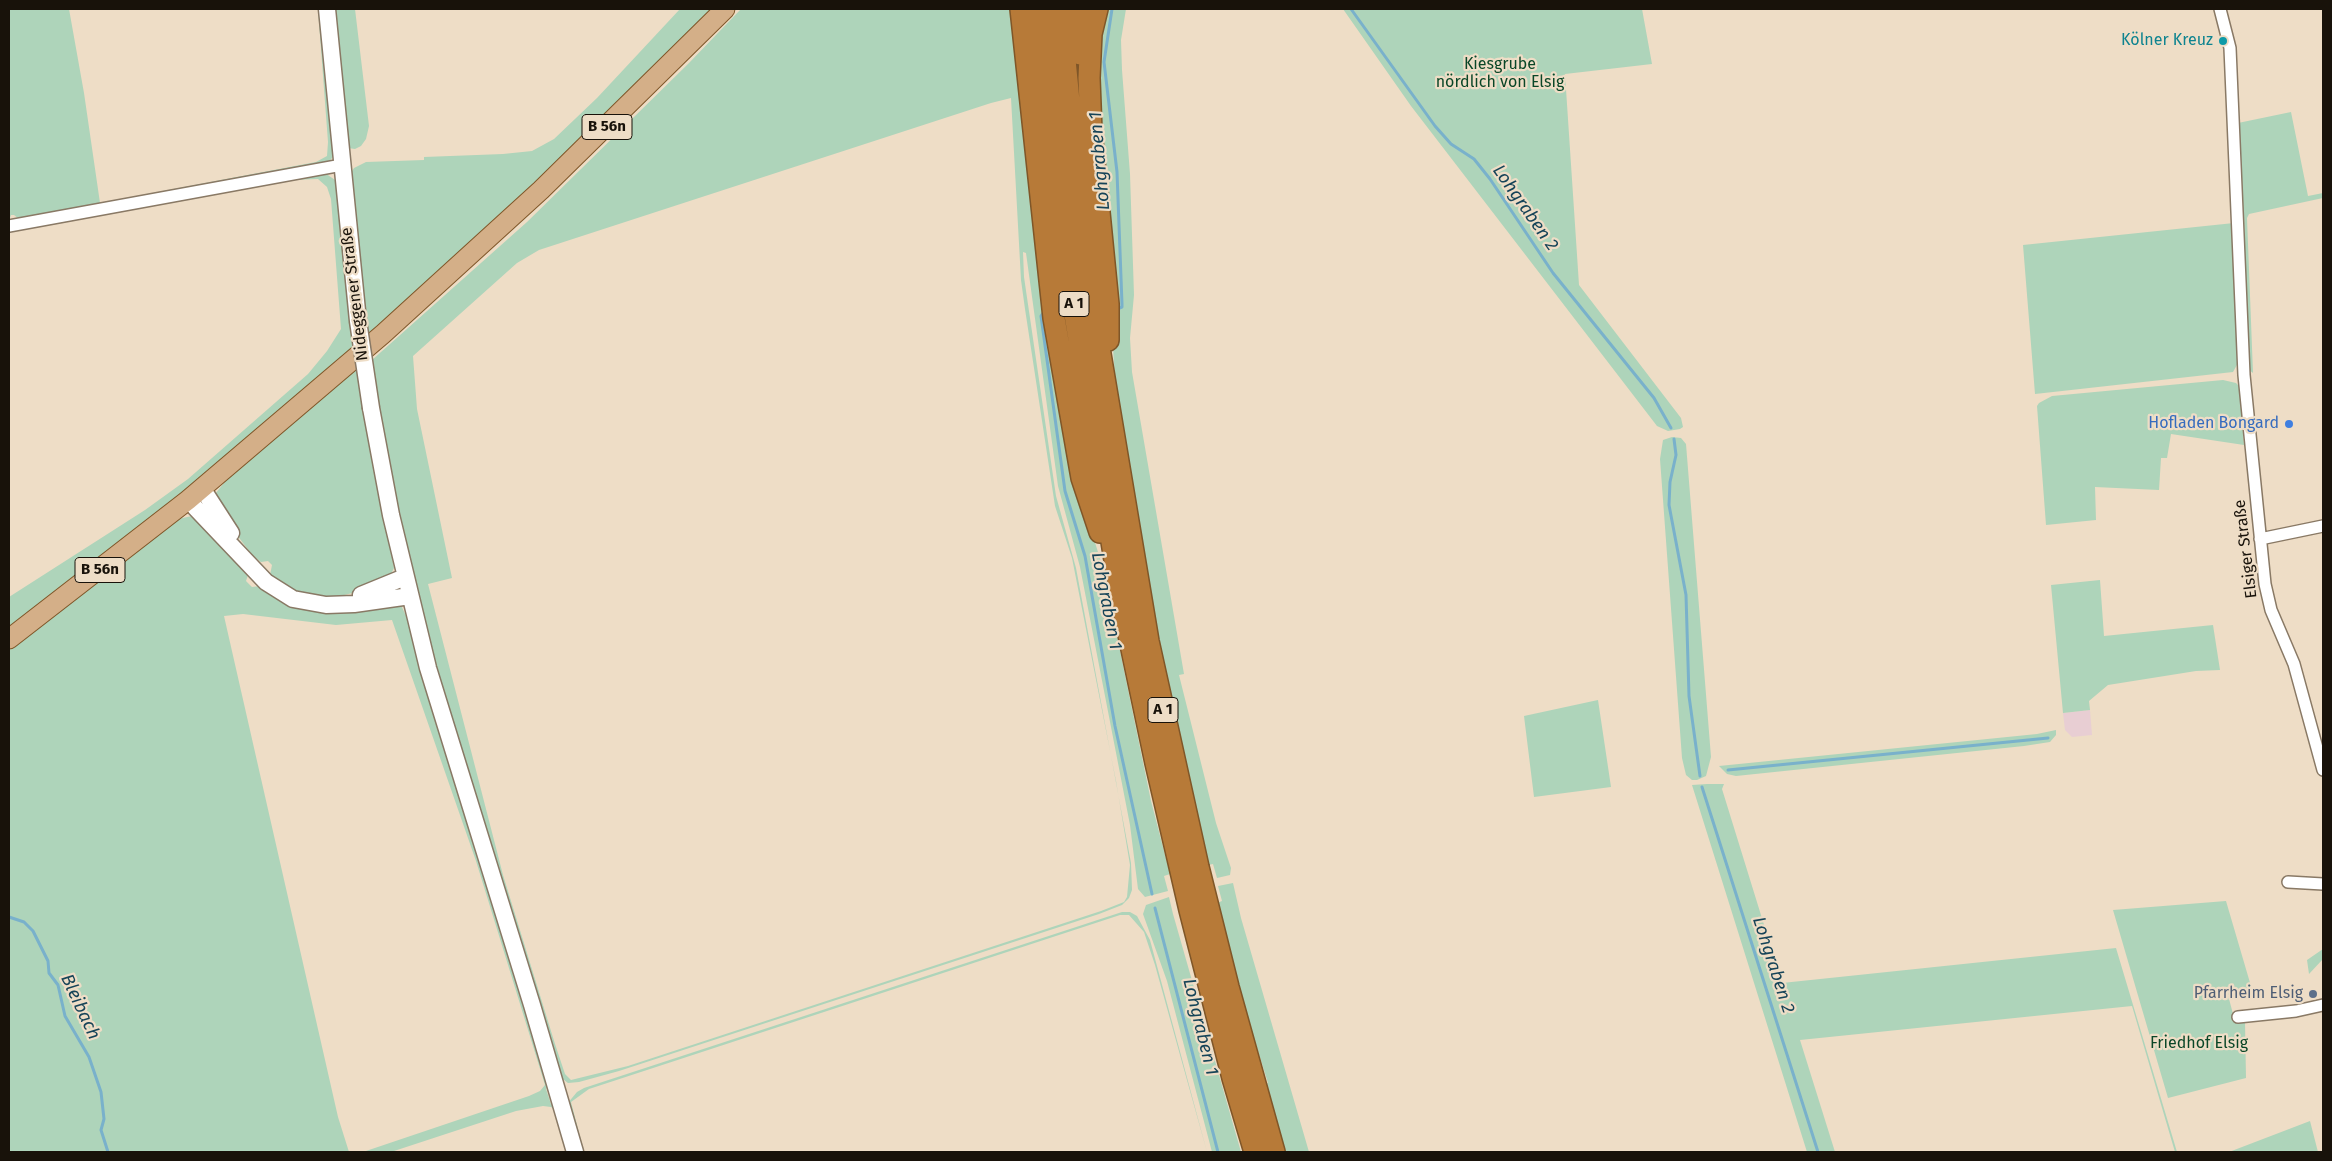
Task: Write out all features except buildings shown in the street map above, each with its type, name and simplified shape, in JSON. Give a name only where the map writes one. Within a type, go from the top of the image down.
[{"type":"highway","points":[[1021,9],[1054,318],[1082,478],[1121,597]]},
{"type":"highway","name":"A 1","points":[[1041,9],[1073,302],[1121,597],[1189,869],[1231,1070],[1255,1152]]},
{"type":"highway","name":"A 1","points":[[1060,9],[1081,222],[1148,641],[1189,869]]},
{"type":"highway","points":[[1076,9],[1085,107],[1091,131]]},
{"type":"highway","points":[[1096,9],[1089,62],[1091,131],[1108,304],[1108,400]]},
{"type":"highway","name":"A 1","points":[[1198,908],[1274,1152]]},
{"type":"main road","name":"Nideggener Straße","points":[[327,9],[358,321],[371,408],[405,577],[428,668],[532,1005],[575,1152]]},
{"type":"main road","name":"B 56n","points":[[9,639],[195,494],[376,340],[589,145],[724,9]]},
{"type":"main road","points":[[195,494],[246,559],[271,586],[293,598],[320,604],[354,604],[410,596]]},
{"type":"main road","points":[[341,603],[405,577]]},
{"type":"street","name":"Elsiger Straße","points":[[2220,9],[2229,39],[2244,375],[2268,604],[2294,664],[2323,770]]},
{"type":"street","points":[[9,226],[342,165]]},
{"type":"street","points":[[2260,539],[2323,526]]},
{"type":"street","points":[[2288,882],[2323,884]]},
{"type":"street","points":[[2238,1017],[2296,1011],[2323,1005]]},
{"type":"shaded area","points":[[2090,710],[2092,735],[2072,737],[2065,730],[2063,713]]},
{"type":"green space","points":[[9,9],[69,9],[84,93],[100,203],[316,162],[327,156],[328,142],[318,9],[322,9],[334,153],[332,158],[328,163],[19,219],[11,215],[9,221]]},
{"type":"green space","points":[[332,9],[355,9],[369,126],[366,139],[361,146],[355,149],[348,148]]},
{"type":"green space","points":[[680,9],[713,9],[571,151],[368,335],[351,173],[354,168],[366,162],[424,160],[424,157],[532,151],[554,139],[597,98]]},
{"type":"green space","points":[[741,9],[1013,9],[1081,498],[1103,568],[1151,801],[1170,874],[1164,876],[1168,891],[1145,897],[1138,889],[1130,825],[1080,567],[1058,486],[1026,253],[1023,252],[1024,277],[1056,496],[1076,568],[1111,754],[1072,558],[1055,506],[1021,280],[1011,98],[539,250],[517,263],[413,356],[417,409],[452,578],[428,584],[503,875],[555,1044],[565,1074],[571,1080],[628,1066],[1124,902],[1127,897],[1130,865],[1118,796],[1131,863],[1132,890],[1129,898],[1122,905],[619,1071],[579,1082],[568,1083],[559,1076],[440,683],[397,511],[377,403],[372,360],[527,222],[689,63]]},
{"type":"green space","points":[[1102,9],[1126,9],[1121,40],[1130,174],[1134,295],[1130,338],[1132,372],[1184,674],[1179,675],[1216,823],[1231,868],[1230,875],[1217,878],[1213,864],[1208,865],[1174,713],[1154,615],[1115,380],[1095,55]]},
{"type":"green space","name":"Kiesgrube nördlich von Elsig","points":[[1343,9],[1642,9],[1652,64],[1565,74],[1579,285],[1681,418],[1683,427],[1668,431],[1657,426],[1411,106]]},
{"type":"green space","points":[[2291,112],[2308,196],[2323,193],[2323,198],[2249,214],[2247,218],[2253,373],[2248,369],[2244,214],[2241,202],[2238,123]]},
{"type":"green space","points":[[325,173],[335,180],[338,189],[354,348],[177,499],[9,629],[9,597],[145,510],[188,479],[308,374],[327,351],[341,329],[331,199],[327,187],[318,179],[290,180]]},
{"type":"green space","points":[[2234,223],[2238,363],[2233,372],[2035,394],[2023,245]]},
{"type":"green space","points":[[357,368],[394,568],[389,578],[361,591],[340,596],[321,597],[295,591],[270,575],[272,565],[268,561],[261,562],[252,555],[228,523],[215,494],[228,478]]},
{"type":"green space","points":[[2223,380],[2236,383],[2239,386],[2244,445],[2171,434],[2167,458],[2161,458],[2159,490],[2095,487],[2096,520],[2046,525],[2037,406],[2039,403],[2052,396]]},
{"type":"green space","points":[[1672,437],[1681,438],[1686,444],[1711,757],[1706,776],[1697,780],[1692,780],[1686,775],[1682,758],[1660,459],[1663,440]]},
{"type":"green space","points":[[192,516],[197,518],[248,575],[246,581],[252,587],[260,586],[277,599],[293,607],[329,612],[401,605],[407,618],[550,1082],[546,1089],[551,1104],[557,1106],[570,1152],[567,1152],[556,1111],[551,1107],[543,1106],[516,1111],[391,1152],[363,1152],[529,1096],[540,1091],[545,1085],[476,861],[392,620],[336,625],[243,614],[224,616],[338,1117],[349,1152],[9,1152],[9,650],[178,519]]},
{"type":"green space","points":[[2100,580],[2104,636],[2213,625],[2220,670],[2196,671],[2108,685],[2089,701],[2090,710],[2063,713],[2051,585]]},
{"type":"green space","points":[[1598,700],[1611,787],[1534,797],[1524,716]]},
{"type":"green space","points":[[2056,730],[2056,735],[2050,742],[2024,746],[1736,776],[1727,774],[1719,766],[2037,734]]},
{"type":"green space","points":[[1724,784],[1722,789],[1782,983],[2116,948],[2177,1152],[2175,1152],[2132,1006],[1800,1040],[1835,1152],[1807,1152],[1692,785]]},
{"type":"green space","points":[[1233,883],[1241,918],[1309,1152],[1285,1152],[1265,1084],[1268,1083],[1241,997],[1217,903],[1222,901],[1218,886]]},
{"type":"green space","points":[[1169,897],[1241,1152],[1212,1152],[1167,981],[1143,914],[1146,905]]},
{"type":"green space","name":"Friedhof Elsig","points":[[2226,901],[2253,993],[2228,995],[2233,1014],[2238,1013],[2238,1021],[2245,1022],[2246,1078],[2168,1098],[2113,910]]},
{"type":"green space","points":[[1122,912],[1130,912],[1137,916],[1150,940],[1207,1152],[1144,932],[1129,915],[1120,915],[589,1089],[571,1102],[584,1152],[579,1152],[567,1104],[577,1092],[584,1088]]},
{"type":"green space","points":[[2323,949],[2323,959],[2309,974],[2307,960]]},
{"type":"green space","points":[[2310,1121],[2318,1152],[2229,1152]]},
{"type":"waterway","name":"Lohgraben 1","points":[[1112,9],[1104,62],[1117,172],[1122,304],[1122,307],[1117,309]]},
{"type":"waterway","name":"Lohgraben 2","points":[[1351,9],[1435,126],[1451,144],[1474,159],[1490,179],[1553,273],[1654,398],[1671,428]]},
{"type":"waterway","name":"Lohgraben 1","points":[[1043,313],[1041,316],[1065,491],[1085,556],[1115,726],[1152,894]]},
{"type":"waterway","name":"Lohgraben 2","points":[[1674,439],[1676,455],[1670,482],[1669,505],[1686,595],[1689,696],[1700,776]]},
{"type":"waterway","points":[[1728,770],[2048,738]]},
{"type":"waterway","name":"Lohgraben 2","points":[[1702,787],[1818,1152]]},
{"type":"waterway","name":"Lohgraben 1","points":[[1155,908],[1218,1152]]},
{"type":"waterway","name":"Bleibach","points":[[9,917],[24,922],[33,931],[48,961],[49,973],[58,985],[65,1016],[89,1057],[101,1092],[104,1119],[101,1130],[108,1152]]},
{"type":"place","name":"Kölner Kreuz","points":[[2223,41]]},
{"type":"place","name":"Hofladen Bongard","points":[[2289,424]]},
{"type":"place","name":"Pfarrheim Elsig","points":[[2313,994]]}]
